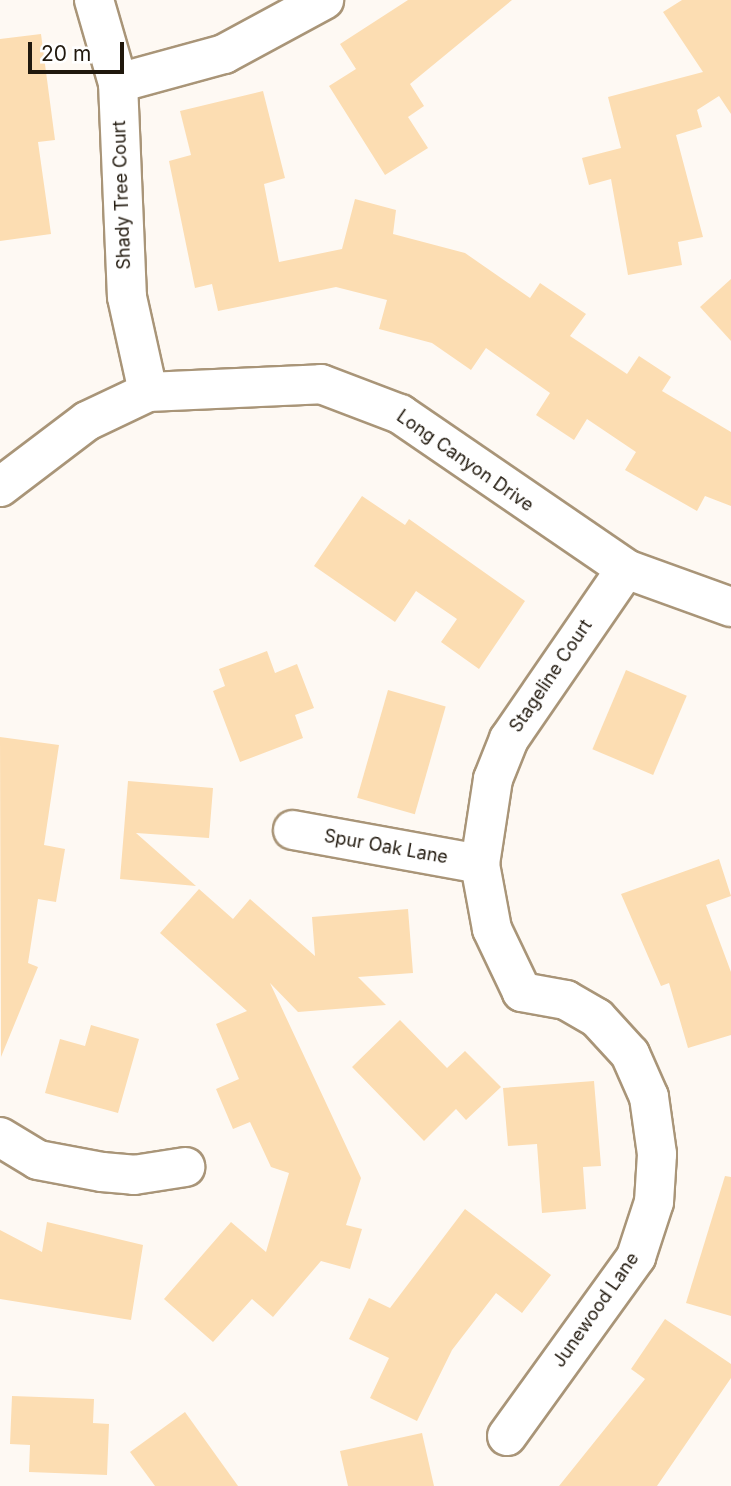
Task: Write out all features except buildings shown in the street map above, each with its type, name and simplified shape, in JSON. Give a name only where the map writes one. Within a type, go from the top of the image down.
[{"type":"street","name":"Shady Tree Court","points":[[94,0],[118,83],[127,297],[148,392]]},
{"type":"street","points":[[118,83],[224,54],[324,0]]},
{"type":"street","name":"Long Canyon Drive","points":[[0,487],[87,421],[148,392],[288,383],[320,384],[371,400],[444,442],[626,569],[731,607]]},
{"type":"street","name":"Stageline Court","points":[[522,992],[492,929],[480,864],[493,779],[509,739],[626,569]]},
{"type":"street","name":"Spur Oak Lane","points":[[293,830],[480,864]]},
{"type":"street","name":"Junewood Lane","points":[[507,1436],[636,1257],[654,1202],[657,1154],[649,1097],[630,1054],[597,1018],[566,1000],[522,992]]},
{"type":"street","points":[[0,1137],[38,1160],[103,1172],[134,1175],[185,1167]]}]
